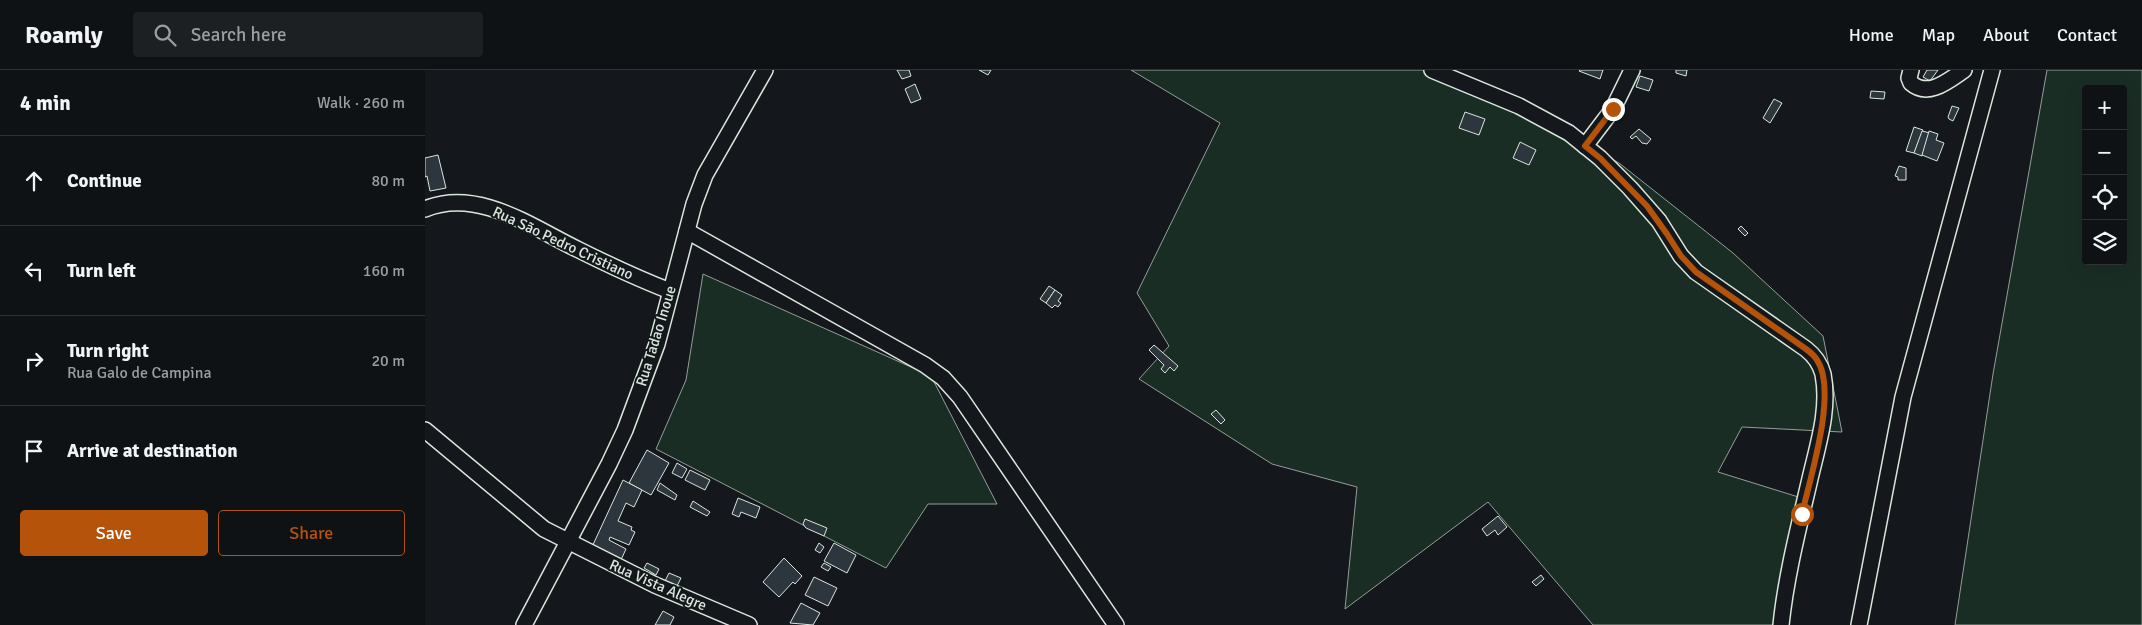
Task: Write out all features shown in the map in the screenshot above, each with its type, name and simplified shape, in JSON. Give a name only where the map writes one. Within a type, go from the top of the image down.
[{"type":"street","name":"Rua Tadao Inoue","points":[[523,625],[569,543],[625,430],[657,344],[670,290],[705,175],[765,70]]},
{"type":"street","points":[[1432,70],[1538,115],[1569,133],[1600,158],[1647,206],[1681,256],[1696,272],[1806,349],[1818,360],[1821,367],[1824,390],[1822,425],[1790,567],[1781,625]]},
{"type":"street","points":[[1585,146],[1613,109],[1632,70]]},
{"type":"street","points":[[1911,70],[1909,78],[1911,83],[1923,90],[1930,90],[1964,70]]},
{"type":"street","points":[[1859,625],[1903,397],[1992,70]]},
{"type":"street","name":"Rua São Pedro Cristiano","points":[[425,210],[438,205],[457,203],[499,211],[635,276],[670,290]]},
{"type":"street","points":[[687,231],[925,365],[943,378],[960,397],[1116,625]]},
{"type":"street","name":"Rua Vista Alegre","points":[[425,430],[544,529],[655,585],[749,625]]},
{"type":"green space","points":[[1131,70],[1449,70],[1619,163],[1733,253],[1823,336],[1842,432],[1742,427],[1718,472],[1808,500],[1779,625],[1593,625],[1488,502],[1345,609],[1357,487],[1272,464],[1139,379],[1169,346],[1137,293],[1220,123]]},
{"type":"green space","points":[[2047,70],[2142,70],[2142,625],[1955,625],[1993,374]]},
{"type":"green space","points":[[703,274],[931,376],[997,504],[928,504],[886,568],[656,449],[686,380]]},
{"type":"building","points":[[897,70],[909,70],[911,76],[902,79]]},
{"type":"building","points":[[979,70],[991,70],[988,75]]},
{"type":"building","points":[[1580,70],[1603,70],[1600,79]]},
{"type":"building","points":[[1676,70],[1687,70],[1686,76],[1676,73]]},
{"type":"building","points":[[1927,70],[1938,70],[1930,81],[1923,77]]},
{"type":"building","points":[[1640,76],[1653,80],[1649,91],[1636,87]]},
{"type":"building","points":[[915,84],[921,99],[911,103],[905,89]]},
{"type":"building","points":[[1871,91],[1885,92],[1884,99],[1870,98]]},
{"type":"building","points":[[1774,99],[1782,103],[1770,123],[1763,118]]},
{"type":"building","points":[[1952,106],[1959,108],[1953,121],[1948,117]]},
{"type":"building","points":[[1465,112],[1485,119],[1479,135],[1459,128]]},
{"type":"building","points":[[1914,127],[1923,130],[1914,153],[1906,151]]},
{"type":"building","points":[[1639,129],[1651,139],[1647,144],[1642,143],[1636,136],[1632,139],[1630,137]]},
{"type":"building","points":[[1922,131],[1930,133],[1922,156],[1914,153]]},
{"type":"building","points":[[1929,131],[1938,134],[1936,140],[1944,143],[1937,161],[1922,155]]},
{"type":"building","points":[[1520,142],[1536,150],[1529,165],[1513,158]]},
{"type":"building","points":[[438,155],[446,188],[430,191],[427,176],[425,177],[425,158]]},
{"type":"building","points":[[1899,166],[1906,168],[1906,180],[1898,180],[1898,177],[1895,176]]},
{"type":"building","points":[[1741,226],[1748,233],[1745,236],[1738,229]]},
{"type":"building","points":[[1049,286],[1055,290],[1046,303],[1040,299]]},
{"type":"building","points":[[1055,290],[1062,295],[1058,301],[1061,303],[1058,307],[1055,305],[1052,308],[1046,303]]},
{"type":"building","points":[[1154,345],[1178,366],[1174,371],[1170,367],[1165,373],[1161,369],[1164,365],[1149,350]]},
{"type":"building","points":[[1216,410],[1225,420],[1221,424],[1211,414]]},
{"type":"building","points":[[647,450],[669,463],[651,495],[629,483]]},
{"type":"building","points":[[677,463],[687,469],[682,478],[672,473]]},
{"type":"building","points":[[690,470],[710,480],[705,490],[685,480]]},
{"type":"building","points":[[623,480],[642,490],[634,507],[626,503],[618,521],[632,527],[631,530],[635,532],[629,545],[610,537],[609,540],[626,549],[620,562],[591,549]]},
{"type":"building","points":[[660,483],[677,495],[675,500],[657,490]]},
{"type":"building","points":[[738,498],[760,507],[756,518],[741,512],[739,517],[732,514]]},
{"type":"building","points":[[693,501],[710,512],[707,516],[690,507]]},
{"type":"building","points":[[1498,516],[1507,527],[1498,535],[1495,530],[1487,536],[1482,529]]},
{"type":"building","points":[[805,519],[827,528],[824,536],[806,528],[803,524]]},
{"type":"building","points":[[819,543],[824,547],[820,553],[815,550]]},
{"type":"building","points":[[834,543],[856,555],[847,573],[824,561]]},
{"type":"building","points":[[784,558],[802,576],[795,584],[793,582],[779,597],[763,582]]},
{"type":"building","points":[[647,563],[659,569],[656,575],[644,568]]},
{"type":"building","points":[[824,563],[831,567],[828,571],[821,567]]},
{"type":"building","points":[[669,573],[681,578],[677,586],[665,581]]},
{"type":"building","points":[[1541,575],[1544,579],[1536,586],[1532,582]]},
{"type":"building","points":[[814,577],[837,588],[828,606],[805,595]]},
{"type":"building","points":[[801,603],[820,613],[813,625],[790,623]]},
{"type":"building","points":[[663,611],[674,617],[670,625],[655,625]]},
{"type":"route","points":[[1613,109],[1599,130],[1585,146],[1600,158],[1647,206],[1681,256],[1696,272],[1709,283],[1806,349],[1818,360],[1823,375],[1824,408],[1819,445],[1809,479],[1802,514]]}]
